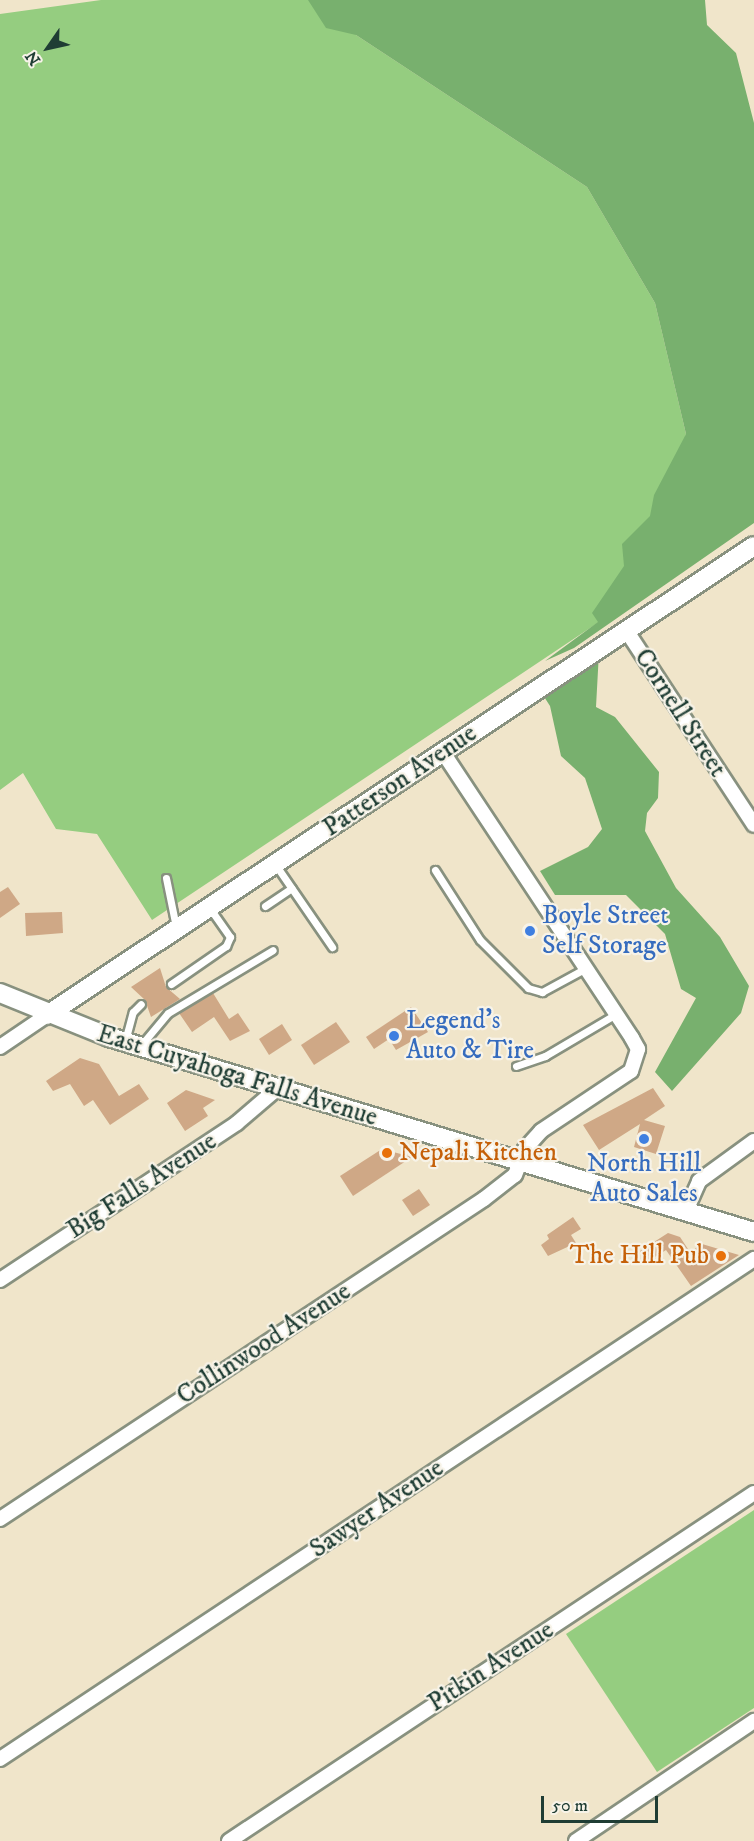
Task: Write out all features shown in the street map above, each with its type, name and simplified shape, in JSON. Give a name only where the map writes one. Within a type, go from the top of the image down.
[{"type":"street","name":"Patterson Avenue","points":[[47,1015],[754,546]]},
{"type":"street","name":"Cornell Street","points":[[626,630],[754,825]]},
{"type":"street","name":"Collinwood Avenue","points":[[0,1519],[484,1199],[515,1174],[520,1161],[541,1131],[631,1071],[638,1049],[443,752]]},
{"type":"street","name":"East Cuyahoga Falls Avenue","points":[[0,993],[47,1015],[133,1044],[685,1213],[754,1232]]},
{"type":"street","points":[[0,1047],[47,1015]]},
{"type":"street","name":"Big Falls Avenue","points":[[0,1280],[237,1123],[279,1087]]},
{"type":"street","points":[[685,1213],[699,1181],[754,1141]]},
{"type":"street","name":"Sawyer Avenue","points":[[0,1759],[754,1259]]},
{"type":"street","name":"Pitkin Avenue","points":[[229,1841],[754,1493]]},
{"type":"street","points":[[576,1841],[754,1721]]},
{"type":"lane","points":[[275,864],[332,947]]},
{"type":"lane","points":[[435,870],[480,940],[528,988],[542,992],[586,968]]},
{"type":"lane","points":[[166,878],[176,929]]},
{"type":"lane","points":[[265,906],[292,888]]},
{"type":"lane","points":[[171,984],[226,946],[230,937],[209,908]]},
{"type":"lane","points":[[133,1044],[168,1013],[273,950]]},
{"type":"lane","points":[[133,1044],[133,1012],[141,1004]]},
{"type":"lane","points":[[516,1066],[545,1056],[616,1014]]},
{"type":"green space","points":[[101,0],[344,0],[356,35],[587,187],[655,303],[686,434],[664,525],[599,622],[152,920],[97,834],[56,829],[23,773],[0,790],[0,14]]},
{"type":"green space","points":[[308,0],[705,0],[707,25],[736,53],[754,123],[754,523],[574,648],[545,661],[598,622],[592,613],[624,566],[622,544],[650,516],[654,495],[686,434],[655,303],[587,187],[356,35],[326,28]]},
{"type":"green space","points":[[599,652],[596,707],[615,717],[659,772],[658,798],[647,813],[645,831],[676,888],[720,937],[749,986],[741,1013],[672,1091],[655,1072],[696,998],[681,989],[665,934],[626,895],[555,895],[540,871],[588,847],[602,829],[585,778],[561,756],[550,706],[541,692]]},
{"type":"green space","points":[[754,1510],[754,1708],[657,1772],[566,1634]]},
{"type":"building","points":[[8,887],[20,904],[0,918],[0,892]]},
{"type":"building","points":[[62,912],[63,933],[26,936],[25,913]]},
{"type":"building","points":[[160,968],[166,987],[180,999],[151,1017],[145,1000],[131,987]]},
{"type":"building","points":[[213,993],[229,1019],[238,1013],[250,1031],[230,1041],[214,1017],[192,1032],[179,1013]]},
{"type":"building","points":[[411,1007],[428,1032],[396,1050],[389,1039],[374,1049],[366,1037]]},
{"type":"building","points":[[336,1022],[350,1042],[314,1065],[301,1045]]},
{"type":"building","points":[[282,1024],[292,1040],[269,1055],[259,1039]]},
{"type":"building","points":[[80,1058],[99,1064],[119,1096],[139,1084],[149,1099],[110,1125],[93,1100],[84,1106],[70,1084],[53,1091],[46,1081]]},
{"type":"building","points":[[653,1088],[665,1106],[644,1120],[665,1126],[656,1154],[634,1147],[640,1124],[599,1150],[583,1125]]},
{"type":"building","points":[[186,1090],[215,1100],[203,1108],[208,1116],[185,1131],[167,1103]]},
{"type":"building","points":[[382,1149],[412,1157],[353,1196],[340,1176]]},
{"type":"building","points":[[419,1189],[430,1205],[413,1216],[402,1200]]},
{"type":"building","points":[[573,1217],[581,1229],[571,1235],[576,1243],[548,1256],[541,1245],[549,1239],[547,1235]]},
{"type":"building","points":[[668,1233],[680,1237],[690,1252],[702,1244],[739,1255],[691,1286],[666,1250],[647,1262],[640,1251]]},
{"type":"place","name":"Boyle Street Self Storage","points":[[530,931]]},
{"type":"place","name":"Legend's Auto & Tire","points":[[394,1036]]},
{"type":"place","name":"North Hill Auto Sales","points":[[644,1139]]},
{"type":"place","name":"Nepali Kitchen","points":[[387,1153]]},
{"type":"place","name":"The Hill Pub","points":[[721,1256]]}]
